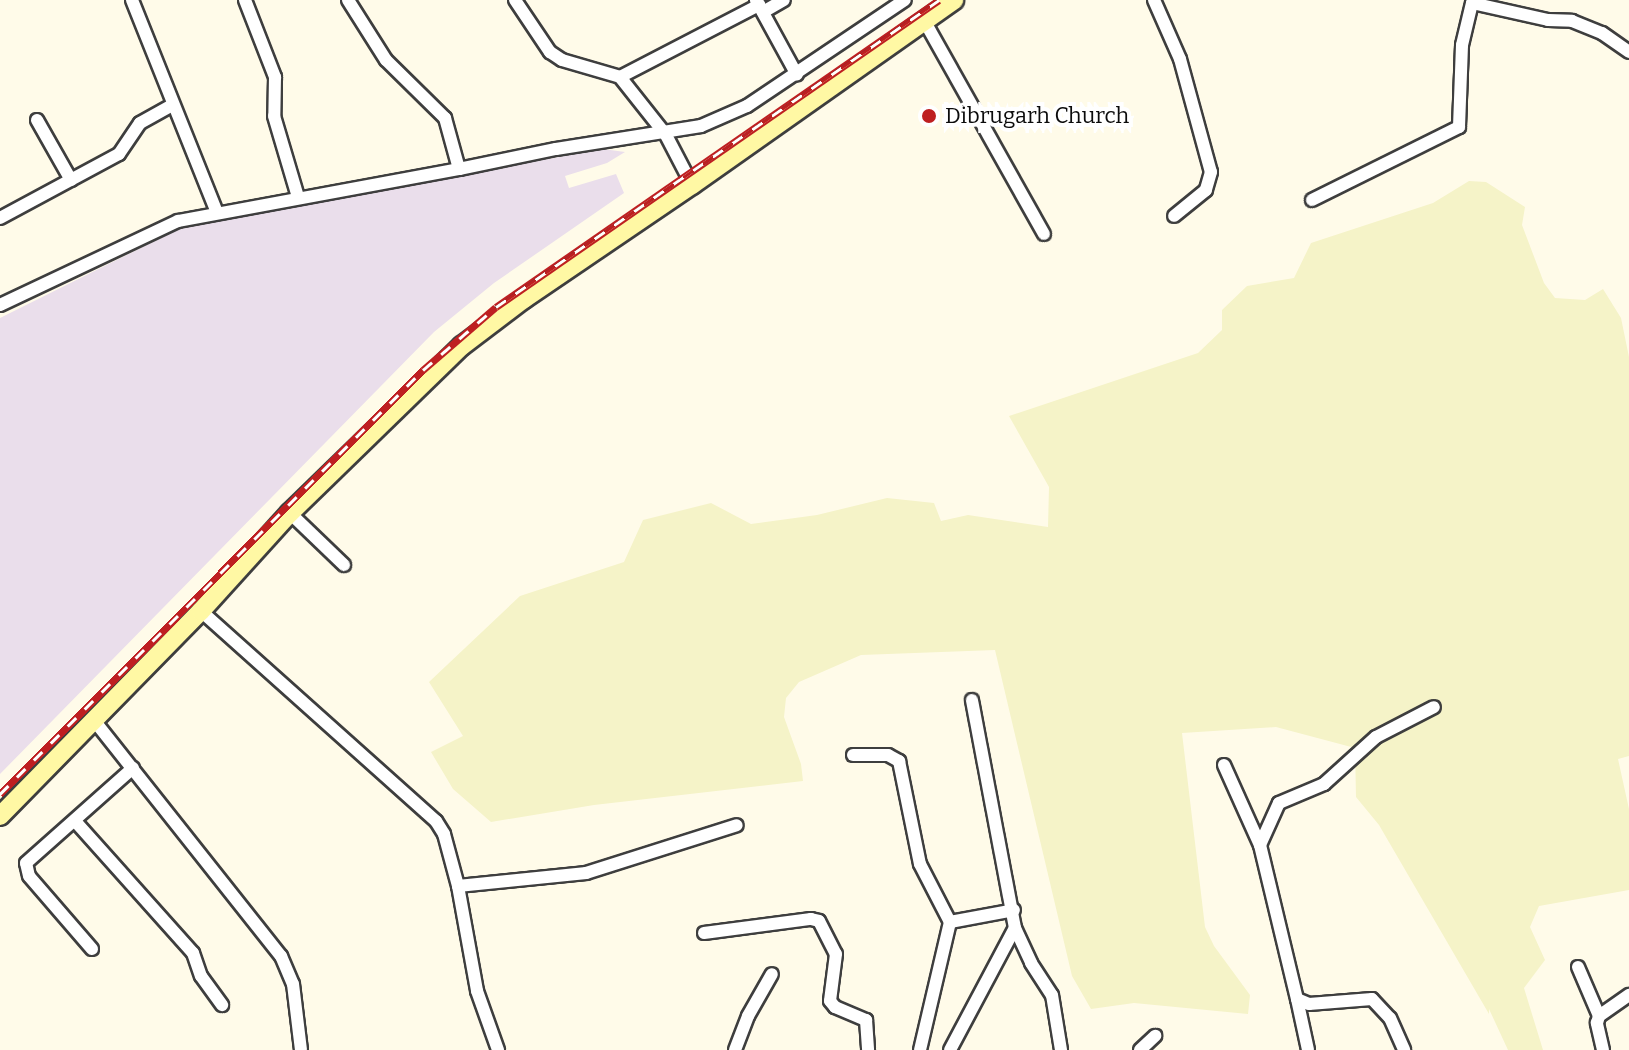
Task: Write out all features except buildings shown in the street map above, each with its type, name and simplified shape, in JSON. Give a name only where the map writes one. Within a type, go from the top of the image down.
[{"type":"main road","points":[[0,816],[201,611],[290,513],[462,346],[524,299],[954,0]]},
{"type":"street","points":[[132,0],[217,212]]},
{"type":"street","points":[[245,0],[275,77],[274,116],[298,197]]},
{"type":"street","points":[[348,0],[386,60],[445,118],[459,169]]},
{"type":"street","points":[[358,0],[363,26]]},
{"type":"street","points":[[515,0],[550,52],[562,60],[620,77],[666,135],[692,185]]},
{"type":"street","points":[[620,77],[759,6],[784,0]]},
{"type":"street","points":[[1154,0],[1180,59],[1211,172],[1206,190],[1174,216]]},
{"type":"street","points":[[0,305],[178,221],[556,149],[666,135],[701,126],[747,106],[797,75],[901,1]]},
{"type":"street","points":[[1312,200],[1459,127],[1462,45],[1471,2],[1548,20],[1572,21],[1602,33],[1629,52]]},
{"type":"street","points":[[759,6],[797,75]]},
{"type":"street","points":[[925,22],[1044,234]]},
{"type":"street","points":[[0,218],[119,154],[140,123],[173,105]]},
{"type":"street","points":[[37,120],[71,180]]},
{"type":"street","points":[[290,513],[344,565]]},
{"type":"street","points":[[201,611],[436,821],[444,834],[458,886],[477,991],[498,1050]]},
{"type":"street","points":[[972,700],[1015,928],[1031,963],[1052,995],[1061,1050]]},
{"type":"street","points":[[1260,845],[1279,803],[1324,784],[1376,737],[1434,707]]},
{"type":"street","points":[[93,719],[281,956],[293,984],[301,1050]]},
{"type":"street","points":[[853,755],[888,755],[899,761],[920,864],[950,922],[920,1050]]},
{"type":"street","points":[[1224,765],[1260,845],[1308,1050]]},
{"type":"street","points":[[92,949],[25,868],[26,863],[133,768]]},
{"type":"street","points":[[75,821],[193,953],[201,976],[222,1005]]},
{"type":"street","points":[[458,886],[586,873],[737,825]]},
{"type":"street","points":[[950,922],[1014,910]]},
{"type":"street","points":[[704,933],[811,919],[819,921],[836,954],[830,1001],[835,1007],[866,1020],[868,1050]]},
{"type":"street","points":[[950,1050],[1015,928]]},
{"type":"street","points":[[1578,967],[1599,1016]]},
{"type":"street","points":[[735,1050],[748,1016],[772,974]]},
{"type":"street","points":[[1603,1050],[1597,1023],[1599,1016],[1629,995]]},
{"type":"street","points":[[1297,999],[1309,1004],[1372,999],[1390,1018],[1404,1050]]},
{"type":"street","points":[[1140,1050],[1155,1036]]},
{"type":"shaded area","points":[[603,149],[625,152],[607,163],[565,176],[569,188],[616,174],[624,193],[494,283],[434,332],[0,774],[0,318],[187,225]]},
{"type":"shaded area","points":[[1469,181],[1486,182],[1525,207],[1522,225],[1544,283],[1555,298],[1585,300],[1603,289],[1621,318],[1629,357],[1629,756],[1618,759],[1629,809],[1629,890],[1539,906],[1530,927],[1545,960],[1524,988],[1543,1050],[1508,1050],[1489,1009],[1489,1014],[1379,825],[1356,797],[1355,748],[1276,727],[1182,733],[1205,927],[1214,946],[1250,995],[1248,1014],[1134,1003],[1091,1009],[1072,976],[995,650],[861,655],[799,682],[786,698],[784,717],[801,764],[803,781],[594,805],[491,822],[453,789],[431,752],[463,736],[429,682],[520,596],[624,562],[643,520],[711,503],[751,524],[817,515],[887,498],[934,503],[941,521],[968,515],[1048,527],[1049,487],[1009,416],[1198,353],[1222,330],[1222,310],[1247,286],[1294,278],[1311,243],[1433,203]]},
{"type":"railway","points":[[0,794],[423,370],[496,307],[939,0]]},
{"type":"place","name":"Dibrugarh Church","points":[[929,116]]}]
